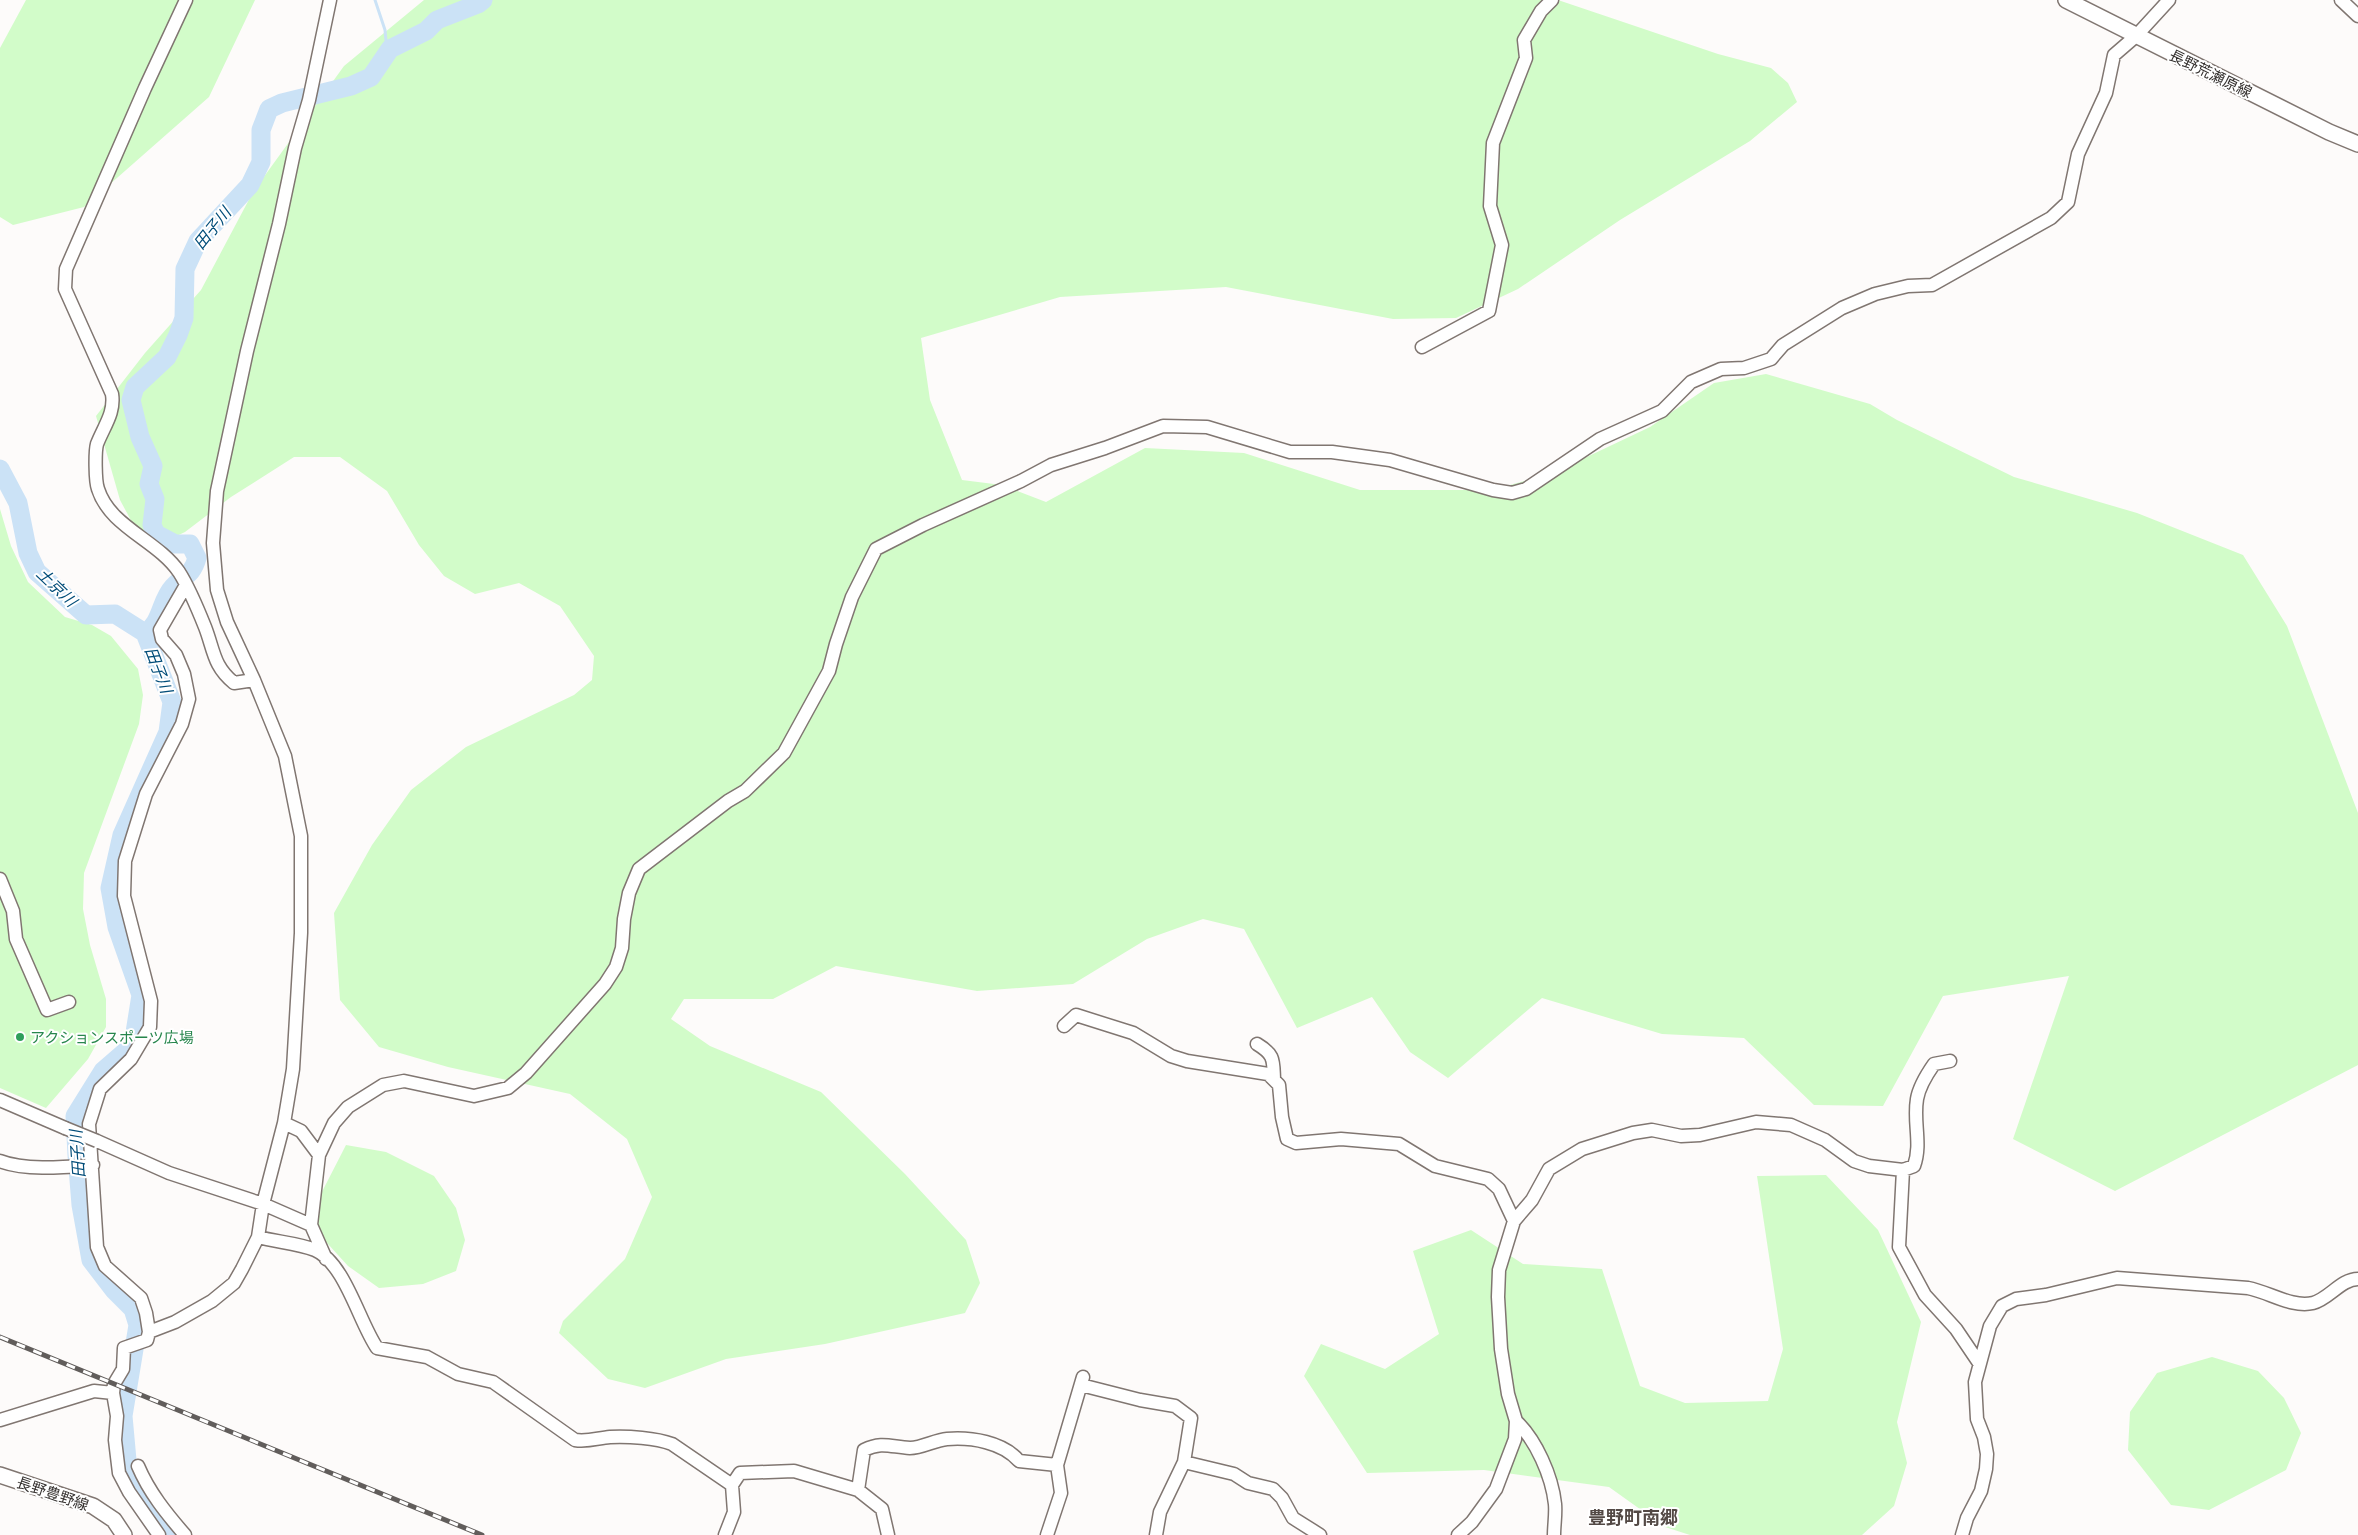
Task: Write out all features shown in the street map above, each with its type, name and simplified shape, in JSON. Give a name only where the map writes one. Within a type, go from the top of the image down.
[{"type":"main road","name":"長野荒瀬原線","points":[[2066,0],[2329,132],[2358,144]]},
{"type":"main road","name":"長野豊野線","points":[[0,1475],[93,1506],[114,1520],[124,1535]]},
{"type":"street","points":[[186,0],[145,88],[65,275],[65,289],[112,394],[113,410],[97,446],[97,487],[104,504],[150,544],[183,579],[205,627],[215,659],[223,674],[234,683],[254,680]]},
{"type":"street","points":[[159,1535],[119,1473],[115,1440],[116,1416],[113,1393],[114,1384],[122,1369],[124,1348],[192,1313],[212,1301],[234,1283],[258,1237],[263,1204],[284,1123],[293,1069],[300,943],[301,836],[285,756],[254,680],[227,622],[217,590],[213,543],[217,491],[258,305],[279,224],[295,148],[309,100],[330,0]]},
{"type":"street","points":[[1422,347],[1489,311],[1502,245],[1490,206],[1493,143],[1526,58],[1524,40],[1541,11],[1552,0]]},
{"type":"street","points":[[326,1259],[311,1225],[320,1155],[334,1122],[348,1107],[383,1085],[404,1081],[474,1096],[508,1088],[526,1073],[605,984],[616,967],[622,948],[624,919],[629,893],[639,869],[745,791],[784,753],[830,671],[836,644],[852,597],[876,549],[1051,465],[1105,448],[1163,426],[1207,427],[1290,452],[1332,452],[1390,460],[1493,490],[1512,493],[1526,489],[1600,439],[1662,411],[1678,393],[1697,379],[1721,369],[1744,368],[1771,359],[1782,345],[1842,308],[1875,294],[1908,286],[1932,285],[2051,218],[2068,202],[2078,154],[2106,93],[2114,55],[2136,36],[2169,0]]},
{"type":"street","points":[[2341,0],[2358,16]]},
{"type":"street","points":[[146,1337],[146,1313],[141,1298],[105,1266],[97,1247],[89,1124],[100,1089],[131,1059],[150,1027],[151,1000],[124,896],[125,861],[146,794],[182,724],[189,698],[179,661],[162,639],[160,630],[183,579]]},
{"type":"street","points":[[0,879],[13,911],[16,939],[47,1010],[69,1002]]},
{"type":"street","points":[[1064,1026],[1076,1015],[1133,1033],[1171,1056],[1187,1061],[1268,1074],[1279,1084],[1282,1118],[1287,1139],[1296,1143],[1341,1139],[1399,1144],[1435,1166],[1488,1179],[1499,1189],[1514,1221]]},
{"type":"street","points":[[1257,1044],[1269,1051],[1273,1057],[1274,1079]]},
{"type":"street","points":[[1458,1535],[1472,1522],[1496,1489],[1515,1438],[1516,1421],[1508,1394],[1501,1349],[1498,1297],[1499,1270],[1514,1221],[1532,1200],[1540,1181],[1549,1169],[1563,1158],[1582,1149],[1633,1133],[1652,1130],[1681,1136],[1700,1135],[1756,1122],[1791,1125],[1825,1140],[1854,1161],[1869,1166],[1903,1170],[1914,1166],[1918,1156],[1917,1099],[1926,1076],[1934,1064],[1950,1060]]},
{"type":"street","points":[[0,1100],[169,1174],[263,1204],[311,1225]]},
{"type":"street","points":[[284,1123],[301,1131],[320,1155]]},
{"type":"street","points":[[0,1161],[11,1165],[73,1166],[93,1164]]},
{"type":"street","points":[[1903,1170],[1899,1247],[1926,1295],[1956,1329],[1979,1363]]},
{"type":"street","points":[[258,1237],[316,1250],[326,1259],[340,1275],[377,1348],[427,1357],[458,1374],[493,1382],[575,1440],[589,1442],[610,1437],[662,1440],[672,1444],[732,1485]]},
{"type":"street","points":[[1962,1535],[1967,1518],[1981,1491],[1986,1469],[1987,1454],[1984,1437],[1977,1419],[1975,1394],[1979,1363],[1990,1326],[1996,1313],[2002,1306],[2016,1300],[2117,1278],[2248,1288],[2295,1303],[2306,1304],[2315,1302],[2346,1283],[2358,1279]]},
{"type":"street","points":[[1047,1535],[1061,1493],[1057,1465],[1082,1381],[1140,1400],[1175,1406],[1191,1418],[1184,1462],[1160,1512],[1156,1535]]},
{"type":"street","points":[[0,1420],[94,1391],[113,1393]]},
{"type":"street","points":[[1516,1421],[1532,1442],[1546,1472],[1555,1503],[1554,1535]]},
{"type":"street","points":[[858,1490],[864,1450],[876,1444],[911,1448],[948,1439],[988,1442],[1012,1453],[1019,1461],[1057,1465]]},
{"type":"street","points":[[1184,1462],[1234,1474],[1248,1483],[1273,1489],[1282,1498],[1293,1518],[1320,1535]]},
{"type":"street","points":[[138,1466],[145,1483],[165,1512],[185,1535]]},
{"type":"street","points":[[726,1535],[734,1512],[732,1485],[740,1473],[794,1471],[858,1490],[882,1508],[888,1535]]},
{"type":"street","points":[[130,1492],[145,1483]]},
{"type":"green space","points":[[26,0],[255,0],[209,97],[84,207],[13,225],[0,217],[0,48]]},
{"type":"green space","points":[[424,0],[1558,0],[1718,54],[1771,68],[1788,83],[1797,102],[1750,141],[1620,220],[1518,289],[1456,318],[1393,319],[1226,287],[1060,297],[921,338],[930,400],[962,480],[1002,485],[1046,502],[1145,448],[1244,453],[1360,490],[1492,490],[1553,473],[1650,427],[1714,383],[1766,374],[1870,404],[1897,420],[2014,477],[2137,513],[2243,555],[2287,626],[2358,813],[2358,1065],[2115,1191],[2013,1139],[2069,976],[1943,996],[1883,1106],[1814,1105],[1744,1038],[1662,1034],[1542,998],[1448,1078],[1410,1052],[1372,997],[1297,1028],[1244,929],[1203,919],[1147,939],[1073,984],[977,991],[836,966],[773,999],[684,999],[671,1019],[710,1046],[821,1092],[905,1174],[966,1240],[980,1283],[965,1313],[825,1344],[726,1359],[645,1388],[608,1379],[559,1333],[563,1321],[625,1259],[652,1197],[627,1139],[570,1094],[448,1067],[379,1047],[340,1000],[334,913],[372,845],[411,790],[466,747],[574,695],[592,680],[594,656],[560,606],[519,583],[475,594],[444,576],[419,545],[387,491],[340,457],[294,457],[231,497],[185,532],[147,550],[120,500],[96,416],[145,353],[201,290],[253,192],[344,66]]},
{"type":"green space","points":[[0,509],[11,546],[28,582],[65,617],[92,625],[111,636],[138,669],[143,695],[139,724],[84,873],[83,909],[90,945],[106,999],[106,1027],[88,1059],[46,1108],[0,1088]]},
{"type":"green space","points":[[346,1145],[386,1152],[434,1176],[456,1208],[465,1240],[456,1271],[423,1284],[379,1288],[348,1266],[307,1221]]},
{"type":"green space","points":[[1826,1175],[1878,1230],[1921,1322],[1897,1422],[1907,1463],[1894,1506],[1862,1535],[1690,1535],[1665,1527],[1609,1487],[1484,1470],[1367,1473],[1304,1376],[1321,1344],[1385,1369],[1439,1334],[1413,1251],[1471,1230],[1523,1264],[1602,1269],[1640,1386],[1685,1403],[1768,1401],[1783,1349],[1757,1176]]},
{"type":"green space","points":[[2212,1357],[2258,1371],[2284,1398],[2301,1433],[2286,1470],[2209,1510],[2171,1505],[2128,1450],[2130,1412],[2157,1373]]},
{"type":"waterway","points":[[375,0],[385,30],[387,52]]},
{"type":"waterway","name":"田子川","points":[[145,633],[155,624],[173,587],[190,572],[197,558],[190,544],[175,544],[156,534],[152,525],[155,499],[149,484],[153,466],[140,437],[131,400],[135,387],[167,357],[178,335],[184,318],[185,269],[198,241],[250,185],[261,162],[261,130],[269,109],[282,103],[351,86],[371,77],[390,49],[426,31],[437,20],[478,4],[483,0]]},
{"type":"waterway","name":"土京川","points":[[0,469],[18,503],[28,553],[37,572],[86,615],[115,614],[145,633]]},
{"type":"waterway","name":"田子川","points":[[145,633],[172,702],[168,732],[122,835],[110,888],[117,927],[141,995],[133,1045],[103,1071],[75,1116],[81,1205],[91,1260],[114,1290],[133,1309],[138,1325],[123,1416],[128,1471],[145,1505],[170,1535]]},
{"type":"railway","points":[[0,1337],[482,1535]]},
{"type":"place","name":"アクションスポーツ広場","points":[[20,1037]]},
{"type":"district","name":"豊野町南郷","points":[[1633,1517]]}]
